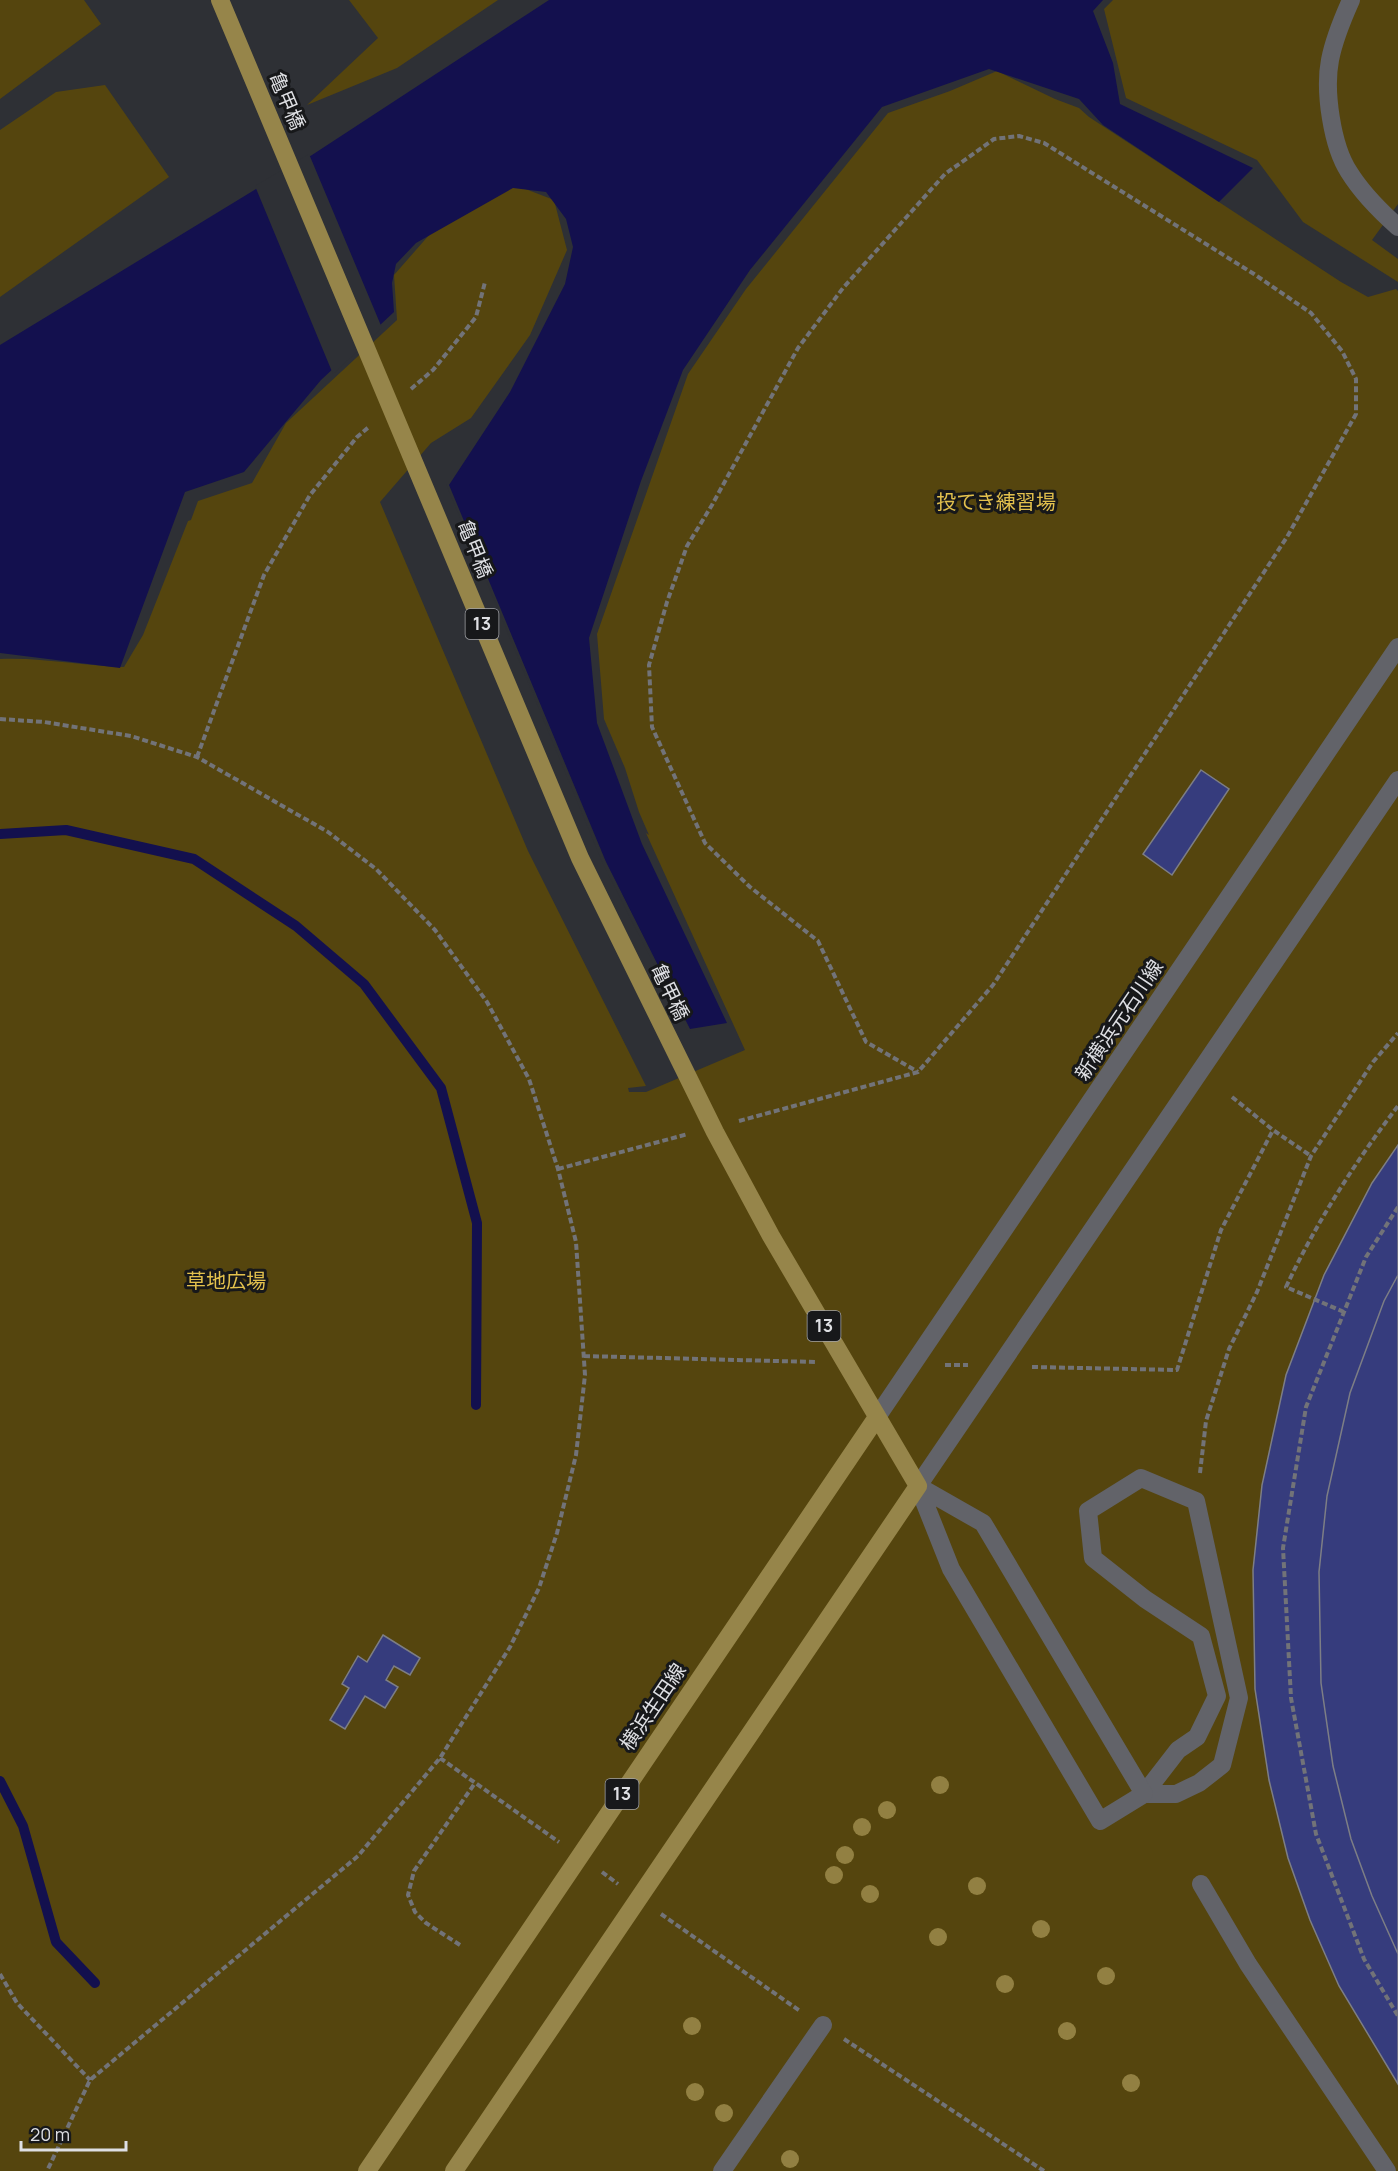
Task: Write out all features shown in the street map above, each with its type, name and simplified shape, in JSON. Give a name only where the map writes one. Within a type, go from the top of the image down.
[{"type":"main road","name":"亀甲橋","points":[[220,0],[580,858],[715,1132],[771,1236],[877,1417]]},
{"type":"main road","name":"13","points":[[877,1417],[918,1486]]},
{"type":"main road","name":"横浜生田線","points":[[367,2171],[877,1417]]},
{"type":"main road","points":[[453,2171],[918,1486]]},
{"type":"street","points":[[1351,0],[1339,26],[1330,63],[1329,98],[1335,137],[1347,171],[1370,200],[1397,226]]},
{"type":"street","name":"新横浜元石川線","points":[[877,1417],[1398,647]]},
{"type":"street","points":[[918,1486],[1398,780]]},
{"type":"street","points":[[918,1486],[951,1569],[1100,1821],[1144,1794],[1178,1750],[1197,1737],[1217,1696],[1201,1636],[1145,1599],[1093,1558],[1088,1511],[1141,1478],[1196,1501],[1239,1698],[1222,1765],[1199,1783],[1176,1794],[1144,1794]]},
{"type":"street","points":[[918,1486],[983,1523],[1144,1794]]},
{"type":"street","points":[[1201,1884],[1248,1964],[1387,2171]]},
{"type":"street","points":[[722,2171],[823,2025]]},
{"type":"path","points":[[738,1121],[918,1072],[993,985],[1287,537],[1356,414],[1356,379],[1342,351],[1311,313],[1254,274],[1044,143],[1019,136],[994,139],[945,174],[843,288],[798,348],[687,546],[667,602],[649,664],[652,727],[705,843],[750,887],[818,941],[866,1042],[918,1072]]},
{"type":"path","points":[[407,392],[433,370],[476,316],[485,282]]},
{"type":"path","points":[[197,757],[264,575],[310,495],[357,437],[374,422]]},
{"type":"path","points":[[0,719],[44,722],[131,736],[197,757],[328,832],[376,869],[435,930],[487,1002],[529,1079],[558,1169],[576,1242],[585,1376],[576,1455],[557,1533],[539,1588],[510,1647],[440,1758],[358,1856],[90,2080],[47,2171]]},
{"type":"path","points":[[1196,1501],[1206,1421],[1229,1349],[1257,1292],[1311,1156],[1373,1062],[1398,1033]]},
{"type":"path","points":[[1232,1097],[1273,1130],[1311,1156]]},
{"type":"path","points":[[1344,1312],[1286,1287],[1300,1256],[1364,1150],[1398,1106]]},
{"type":"path","points":[[1177,1370],[1221,1230],[1273,1130]]},
{"type":"path","points":[[558,1169],[693,1133]]},
{"type":"path","points":[[1398,1207],[1366,1257],[1306,1407],[1283,1548],[1291,1698],[1316,1834],[1364,1959],[1398,2016]]},
{"type":"path","points":[[440,1758],[563,1845]]},
{"type":"path","points":[[460,1945],[426,1923],[415,1912],[408,1895],[414,1871],[475,1783]]},
{"type":"path","points":[[592,1865],[621,1886]]},
{"type":"path","points":[[661,1914],[823,2025],[1044,2171]]},
{"type":"path","points":[[0,1974],[17,2003],[90,2080]]},
{"type":"green space","points":[[0,0],[84,0],[101,24],[0,99]]},
{"type":"green space","points":[[349,0],[498,0],[397,68],[307,105],[378,38]]},
{"type":"green space","points":[[1113,0],[1398,0],[1398,204],[1372,240],[1398,259],[1398,282],[1303,222],[1257,160],[1126,98],[1104,9]]},
{"type":"green space","points":[[997,71],[1079,108],[1089,117],[1341,282],[1368,297],[1396,289],[1398,291],[1398,2171],[0,2171],[0,659],[31,659],[124,667],[143,635],[198,501],[252,483],[286,423],[397,320],[394,275],[430,234],[510,183],[554,200],[567,250],[530,335],[471,418],[431,443],[380,502],[528,851],[646,1086],[628,1088],[629,1092],[646,1092],[745,1050],[646,833],[649,835],[625,768],[604,719],[597,634],[688,374],[746,289],[888,113]]},
{"type":"green space","points":[[105,85],[169,177],[0,297],[0,130],[56,92]]},
{"type":"shaded area","points":[[549,0],[1103,0],[1093,11],[1113,63],[1120,104],[1253,168],[1219,202],[1103,125],[1079,99],[989,69],[882,107],[750,270],[683,370],[641,481],[589,638],[597,723],[642,844],[727,1023],[690,1029],[606,862],[449,485],[510,392],[565,284],[573,247],[566,219],[546,192],[513,188],[416,243],[396,264],[392,283],[394,312],[321,380],[244,472],[185,492],[120,668],[0,653],[0,345],[312,155]]},
{"type":"pier","points":[[309,154],[382,328],[333,374],[255,186]]},
{"type":"pier","points":[[446,484],[605,861],[691,1032],[687,1030],[603,864]]},
{"type":"building","points":[[1201,770],[1229,789],[1172,875],[1143,854]]},
{"type":"building","points":[[1398,1145],[1398,1275],[1384,1301],[1350,1393],[1327,1496],[1319,1572],[1321,1683],[1333,1766],[1351,1839],[1372,1896],[1398,1954],[1398,2084],[1339,1986],[1310,1920],[1288,1858],[1269,1780],[1255,1689],[1253,1570],[1262,1485],[1286,1375],[1324,1275],[1372,1183]]},
{"type":"building","points":[[1398,1275],[1398,1954],[1372,1896],[1351,1839],[1333,1766],[1321,1683],[1319,1572],[1327,1496],[1350,1393],[1384,1301]]},
{"type":"building","points":[[383,1635],[420,1658],[410,1675],[394,1666],[386,1680],[398,1687],[385,1708],[365,1696],[345,1729],[330,1720],[349,1688],[342,1684],[358,1656],[367,1662]]},
{"type":"waterway","points":[[0,834],[66,830],[194,859],[296,926],[364,984],[441,1088],[477,1223],[476,1405]]},
{"type":"waterway","points":[[0,1781],[23,1826],[56,1942],[95,1983]]},
{"type":"park label","name":"投てき練習場","points":[[996,502]]},
{"type":"park label","name":"草地広場","points":[[226,1281]]}]
